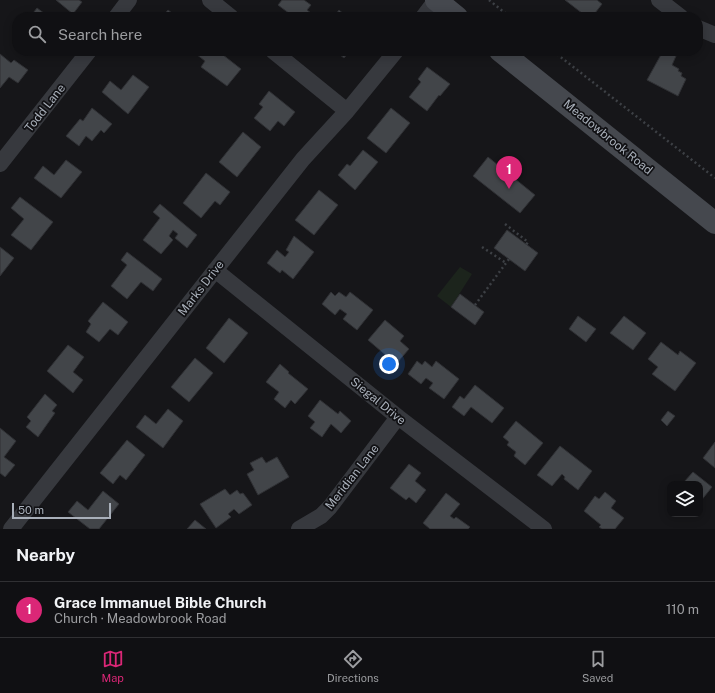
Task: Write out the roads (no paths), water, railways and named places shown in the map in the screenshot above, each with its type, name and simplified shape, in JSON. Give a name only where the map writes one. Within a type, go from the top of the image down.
[{"type":"street","points":[[120,12],[129,0]]},
{"type":"street","points":[[210,0],[225,12]]},
{"type":"street","points":[[426,12],[436,0],[451,12]]},
{"type":"street","points":[[659,0],[675,12]]},
{"type":"street","points":[[703,30],[715,35]]},
{"type":"street","name":"Todd Lane","points":[[0,164],[85,56]]},
{"type":"street","points":[[279,56],[347,111]]},
{"type":"street","name":"Marks Drive","points":[[11,529],[303,159],[347,111],[392,56]]},
{"type":"street","name":"Meadowbrook Road","points":[[506,56],[715,223]]},
{"type":"street","name":"Siegal Drive","points":[[215,270],[398,417],[544,529]]},
{"type":"street","name":"Meridian Lane","points":[[299,529],[321,516],[330,506],[398,417]]},
{"type":"place","name":"Grace Immanuel Bible Church","points":[[509,189]]}]
